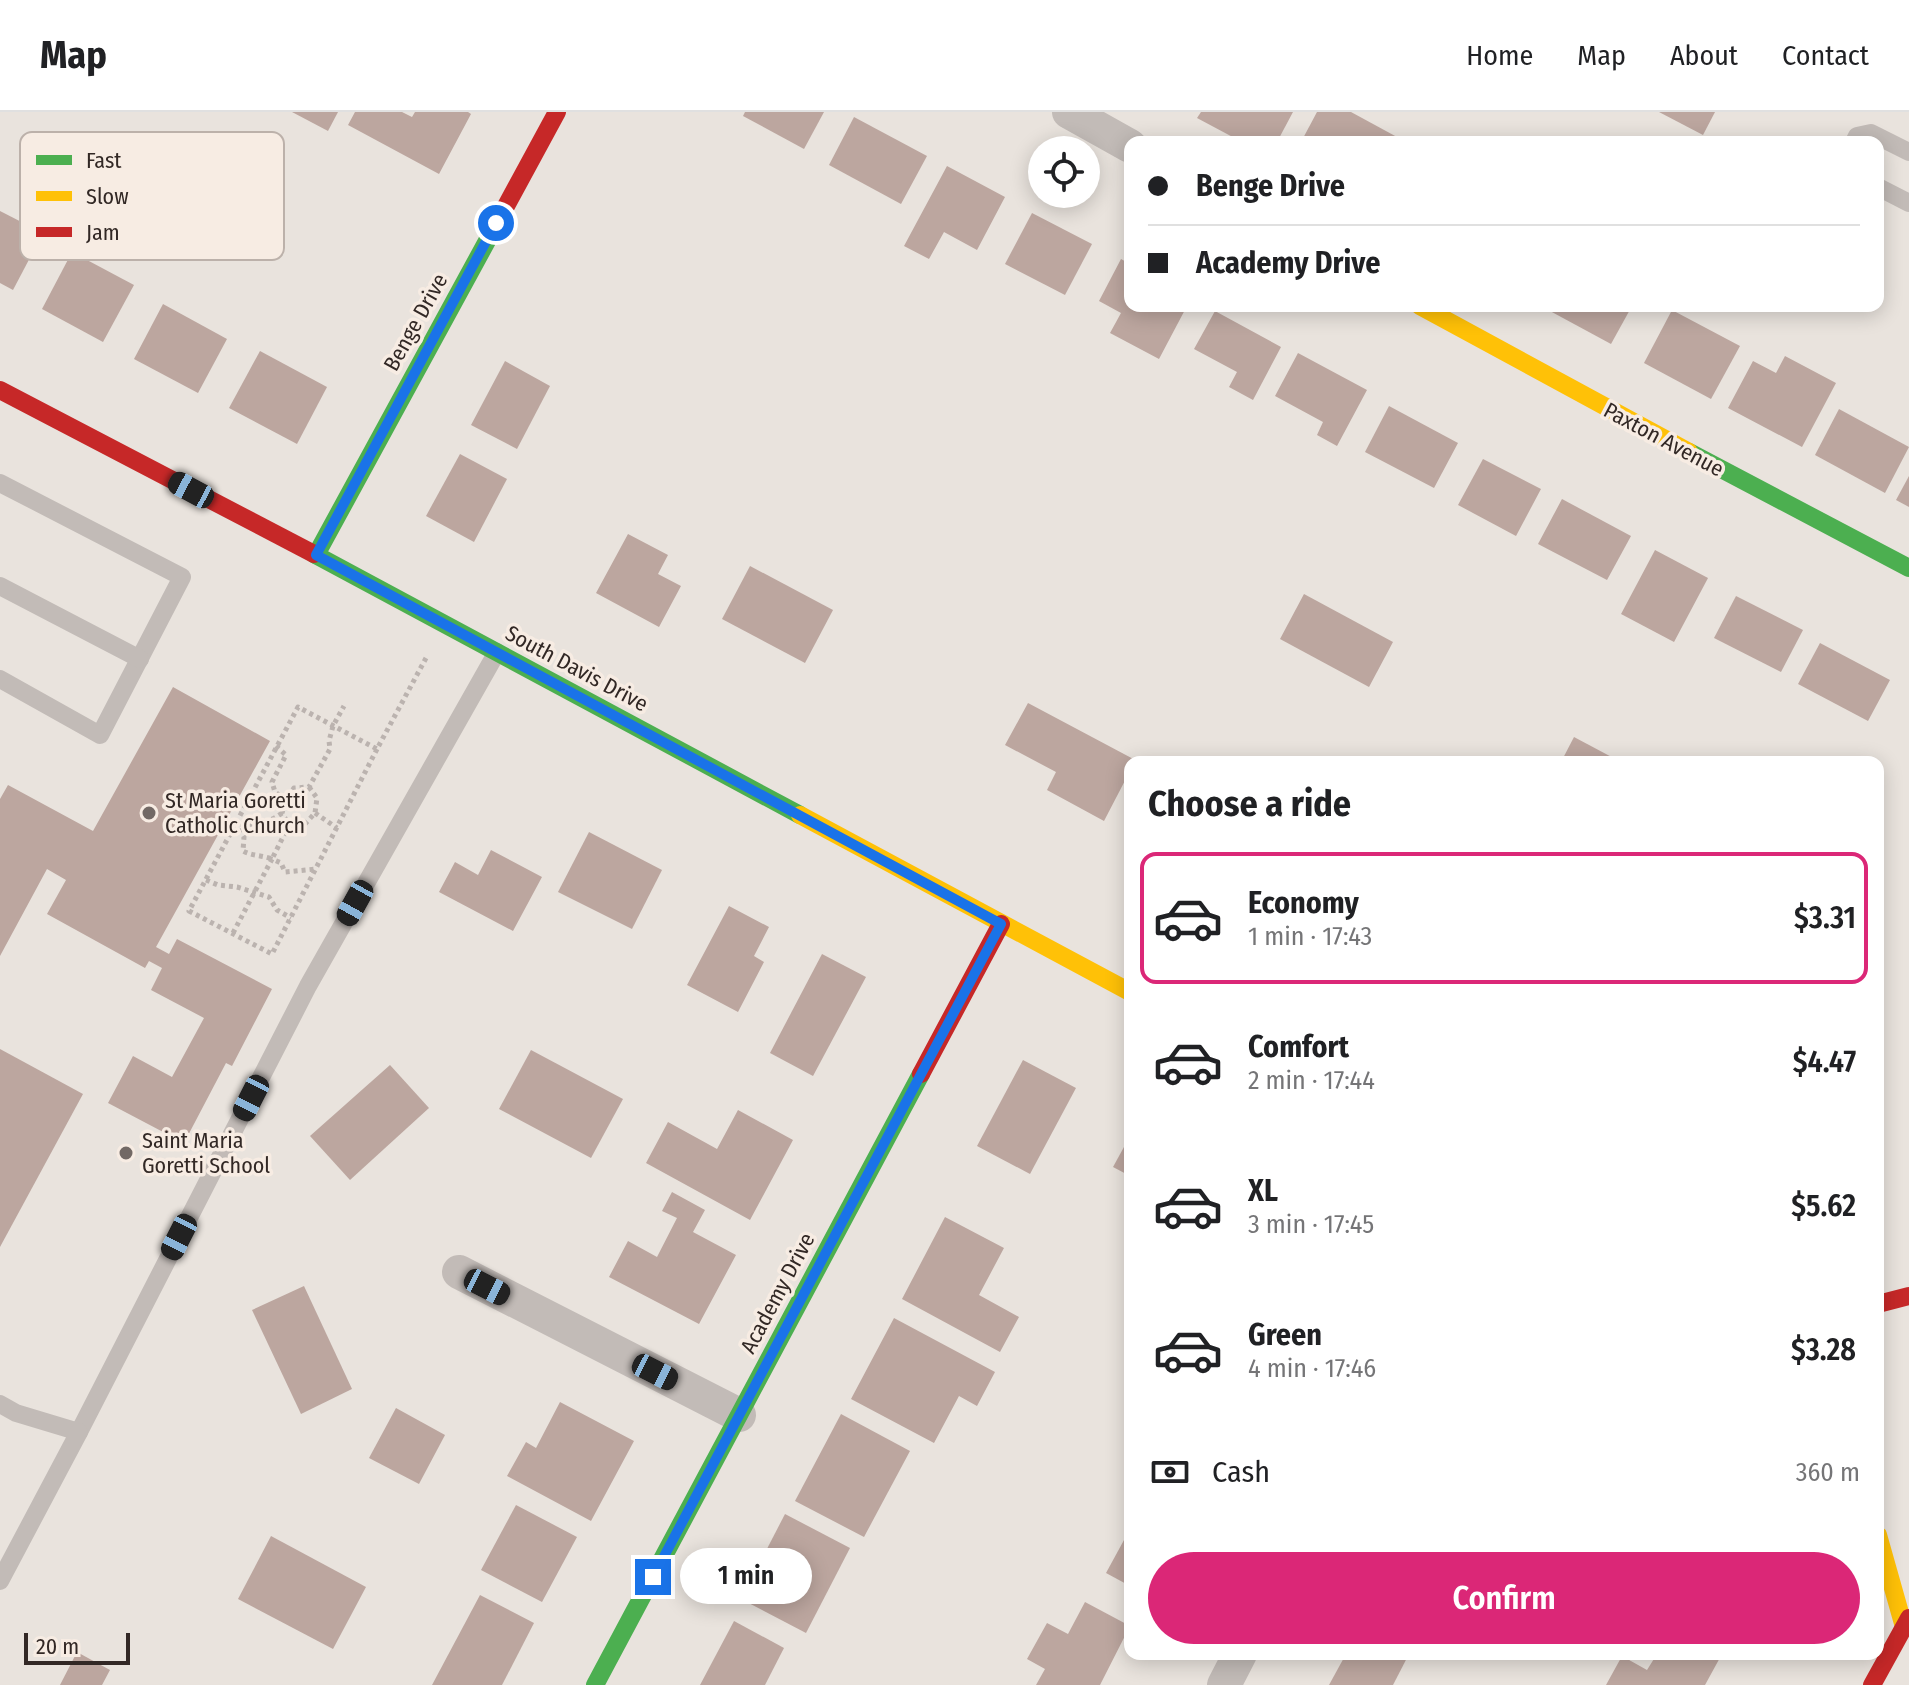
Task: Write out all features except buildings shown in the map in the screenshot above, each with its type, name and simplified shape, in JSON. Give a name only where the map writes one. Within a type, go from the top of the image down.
[{"type":"street","name":"Benge Drive","points":[[316,555],[557,112]]},
{"type":"street","points":[[1069,112],[1124,143]]},
{"type":"street","name":"Paxton Avenue","points":[[1431,312],[1617,415],[1909,568]]},
{"type":"street","name":"South Davis Drive","points":[[0,390],[316,555],[1124,989]]},
{"type":"street","name":"Academy Drive","points":[[595,1685],[1001,924]]},
{"type":"street","points":[[459,1272],[739,1415]]},
{"type":"street","points":[[1884,1302],[1909,1296]]},
{"type":"street","points":[[1872,1685],[1907,1623],[1884,1553]]},
{"type":"street","points":[[1224,1685],[1237,1660]]},
{"type":"lane","points":[[1857,136],[1871,133],[1877,136]]},
{"type":"lane","points":[[1884,140],[1909,152]]},
{"type":"lane","points":[[1884,190],[1909,203]]},
{"type":"lane","points":[[0,483],[182,577],[100,735],[0,679]]},
{"type":"lane","points":[[0,586],[140,659]]},
{"type":"lane","points":[[0,1581],[308,986],[497,652]]},
{"type":"lane","points":[[0,1404],[16,1413],[79,1432]]},
{"type":"path","points":[[377,749],[298,707],[189,911],[272,954],[421,666]]},
{"type":"path","points":[[309,787],[330,749],[333,726],[344,706]]},
{"type":"path","points":[[276,746],[286,755],[272,782],[275,792],[286,800]]},
{"type":"path","points":[[235,824],[252,825],[273,820],[282,813],[294,788],[309,787]]},
{"type":"path","points":[[289,825],[304,825],[315,813],[317,798],[309,787]]},
{"type":"path","points":[[282,813],[289,825]]},
{"type":"path","points":[[315,813],[337,828]]},
{"type":"path","points":[[235,824],[244,837],[243,851],[261,854],[281,863],[285,872],[316,869]]},
{"type":"path","points":[[233,933],[289,825]]},
{"type":"path","points":[[206,880],[269,897],[277,910],[291,918]]},
{"type":"traffic: fast","points":[[316,555],[499,219]]},
{"type":"traffic: fast","points":[[1689,452],[1909,568]]},
{"type":"traffic: fast","points":[[314,554],[800,815]]},
{"type":"traffic: fast","points":[[595,1685],[921,1074]]},
{"type":"traffic: slow","points":[[1431,312],[1689,452]]},
{"type":"traffic: slow","points":[[800,815],[1124,989]]},
{"type":"traffic: slow","points":[[1884,1556],[1904,1627]]},
{"type":"traffic: jam","points":[[499,219],[557,112]]},
{"type":"traffic: jam","points":[[0,390],[314,554]]},
{"type":"traffic: jam","points":[[921,1074],[1001,924]]},
{"type":"traffic: jam","points":[[1884,1302],[1909,1296]]},
{"type":"traffic: jam","points":[[1872,1685],[1909,1618]]},
{"type":"place","name":"St Maria Goretti Catholic Church","points":[[149,813]]},
{"type":"place","name":"Saint Maria Goretti School","points":[[126,1153]]},
{"type":"route","points":[[496,223],[316,555],[1001,924],[653,1577]]}]
